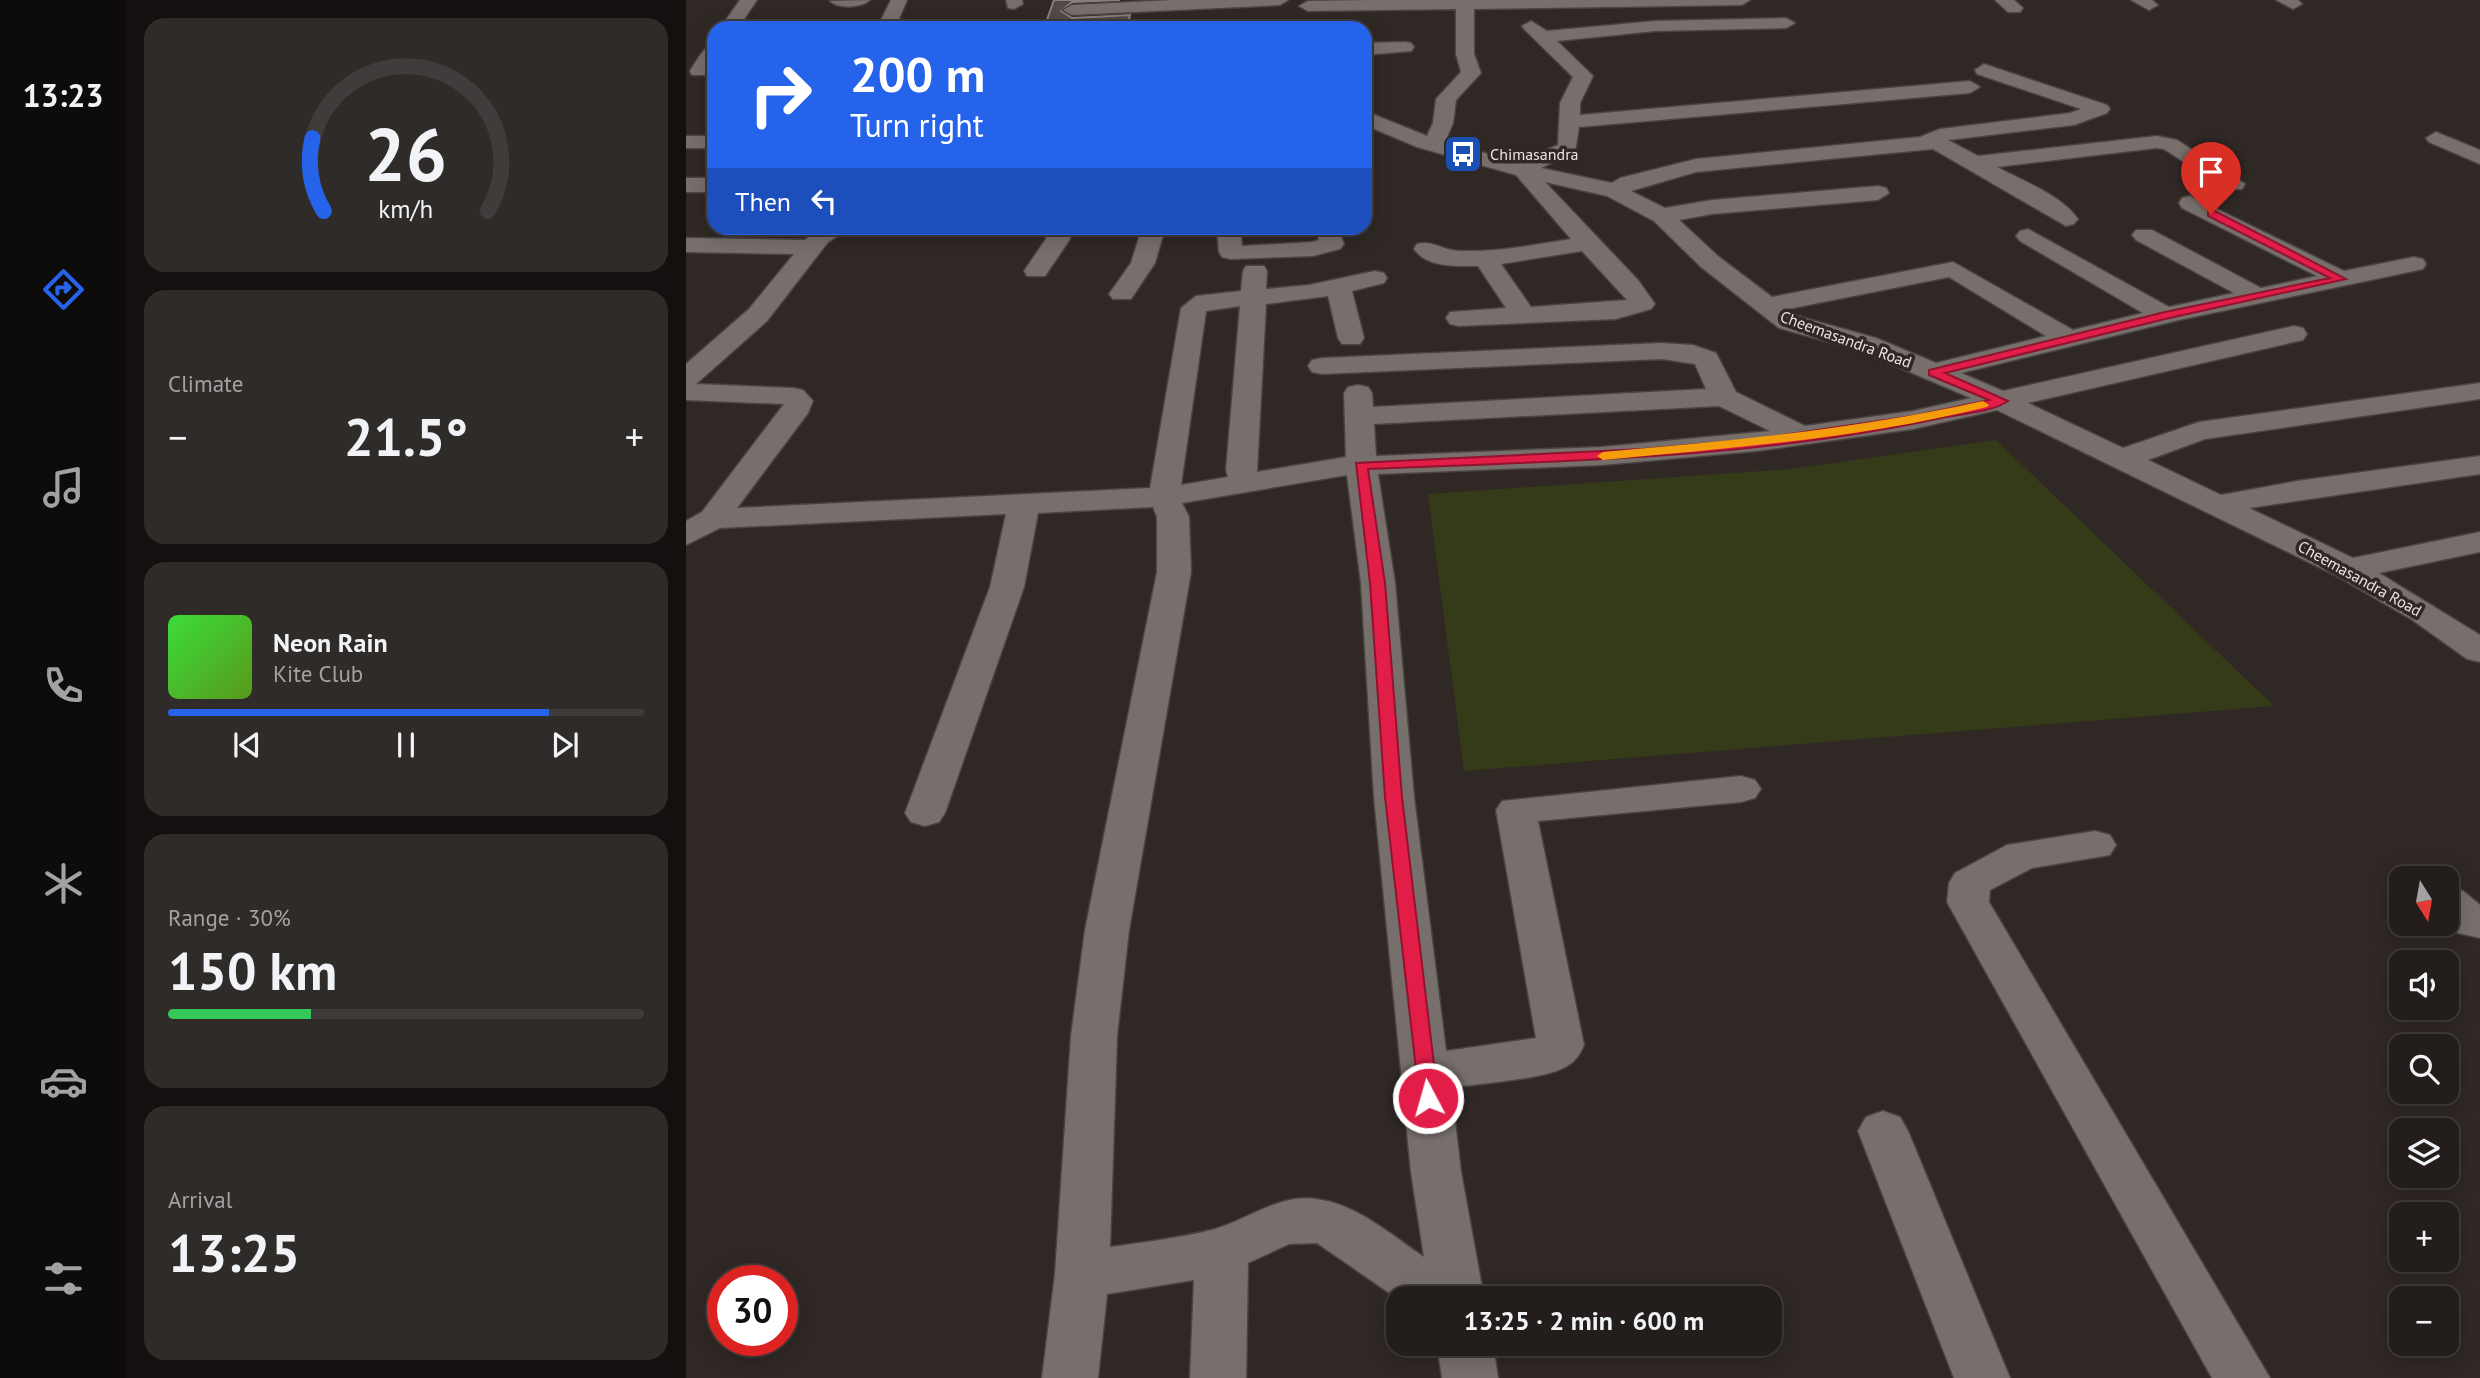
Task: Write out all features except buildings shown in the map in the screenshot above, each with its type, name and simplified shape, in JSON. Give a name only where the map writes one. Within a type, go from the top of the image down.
[{"type":"street","points":[[734,21],[749,0]]},
{"type":"street","points":[[838,1],[862,0]]},
{"type":"street","points":[[889,21],[899,0]]},
{"type":"street","points":[[1072,10],[1280,0]]},
{"type":"street","points":[[1292,20],[1311,13],[1465,2],[1742,0]]},
{"type":"street","points":[[1434,144],[1443,123],[1446,99],[1471,73],[1465,54],[1465,2]]},
{"type":"street","points":[[1459,318],[1616,311],[1642,304],[1629,285],[1587,243],[1522,168],[1568,148],[1570,103],[1583,76],[1507,3]]},
{"type":"street","points":[[1163,6],[1164,21]]},
{"type":"street","points":[[1543,37],[1655,26],[1786,23]]},
{"type":"street","points":[[1372,49],[1404,55],[1372,64]]},
{"type":"street","points":[[699,71],[707,60]]},
{"type":"street","points":[[1927,142],[1930,137],[1940,135],[2068,119],[2099,109],[1984,70]]},
{"type":"street","points":[[1568,122],[1970,87]]},
{"type":"street","points":[[2068,119],[2110,141],[2126,144]]},
{"type":"street","name":"Cheemasandra Road","points":[[1372,120],[1402,134],[1434,144],[1615,191],[1662,216],[1710,262],[1788,321],[1867,344],[2001,401],[2349,569],[2423,612],[2480,651]]},
{"type":"street","points":[[1372,141],[1402,134]]},
{"type":"street","points":[[2436,138],[2480,158]]},
{"type":"street","points":[[686,142],[707,142]]},
{"type":"street","points":[[1615,191],[1628,183],[1696,166],[1927,142],[1944,146],[2038,198],[2066,219]]},
{"type":"street","points":[[1974,163],[2157,142],[2170,144],[2234,184]]},
{"type":"street","points":[[686,185],[707,185]]},
{"type":"street","points":[[1662,216],[1712,207],[1878,192]]},
{"type":"street","points":[[2190,202],[2341,279]]},
{"type":"street","points":[[686,379],[758,315],[823,235]]},
{"type":"street","points":[[1036,271],[1058,235]]},
{"type":"street","points":[[1122,294],[1144,266],[1152,246],[1153,235]]},
{"type":"street","points":[[1229,235],[1230,252],[1242,254],[1313,249],[1332,244],[1329,235]]},
{"type":"street","points":[[2144,235],[2258,296]]},
{"type":"street","points":[[2028,236],[2165,315]]},
{"type":"street","points":[[1426,250],[1432,256],[1447,260],[1485,258],[1587,243]]},
{"type":"street","points":[[686,245],[812,247]]},
{"type":"street","points":[[1485,258],[1524,315]]},
{"type":"street","points":[[1933,372],[2165,315],[2414,264]]},
{"type":"street","points":[[1765,306],[1953,269],[2068,338]]},
{"type":"street","points":[[1070,1378],[1082,1274],[1094,1036],[1105,944],[1174,572],[1173,517],[1164,497],[1194,308],[1205,301],[1255,284],[1309,293],[1375,278]]},
{"type":"street","points":[[1246,482],[1241,471],[1255,284]]},
{"type":"street","points":[[1338,286],[1351,338]]},
{"type":"street","points":[[713,519],[1164,497],[1316,469],[1602,456],[1802,436],[1913,420],[2294,334]]},
{"type":"street","points":[[1322,366],[1662,351],[1693,353],[1706,359],[1724,397]]},
{"type":"street","points":[[2122,459],[2199,431],[2480,391]]},
{"type":"street","points":[[686,392],[793,396],[799,401],[798,407],[713,519],[686,535]]},
{"type":"street","points":[[1455,1286],[1436,1172],[1394,797],[1378,583],[1361,465],[1359,404],[1724,397],[1802,436]]},
{"type":"street","points":[[2218,506],[2297,490],[2480,465]]},
{"type":"street","points":[[925,813],[1007,587],[1024,504]]},
{"type":"street","points":[[2349,569],[2480,542]]},
{"type":"street","points":[[1425,1073],[1549,1054],[1562,1045],[1516,810],[1741,789]]},
{"type":"street","points":[[2095,845],[2022,855],[1970,883],[1968,902],[2242,1378]]},
{"type":"street","points":[[1883,1131],[1982,1378]]},
{"type":"street","points":[[1082,1274],[1222,1250],[1260,1231],[1292,1221],[1315,1219],[1334,1225],[1423,1286]]},
{"type":"street","points":[[1219,1378],[1222,1250]]},
{"type":"street","points":[[1467,1356],[1470,1378]]},
{"type":"green space","points":[[1996,440],[2274,706],[1464,771],[1428,494],[1791,469]]},
{"type":"slow traffic","points":[[1603,456],[1756,442],[1913,420],[1983,405]]},
{"type":"place","name":"Chimasandra","points":[[1463,154]]},
{"type":"route","points":[[1428,1098],[1394,797],[1378,583],[1361,465],[1644,453],[1756,442],[1913,420],[2001,401],[1933,372],[2165,315],[2341,279],[2211,214]]}]
